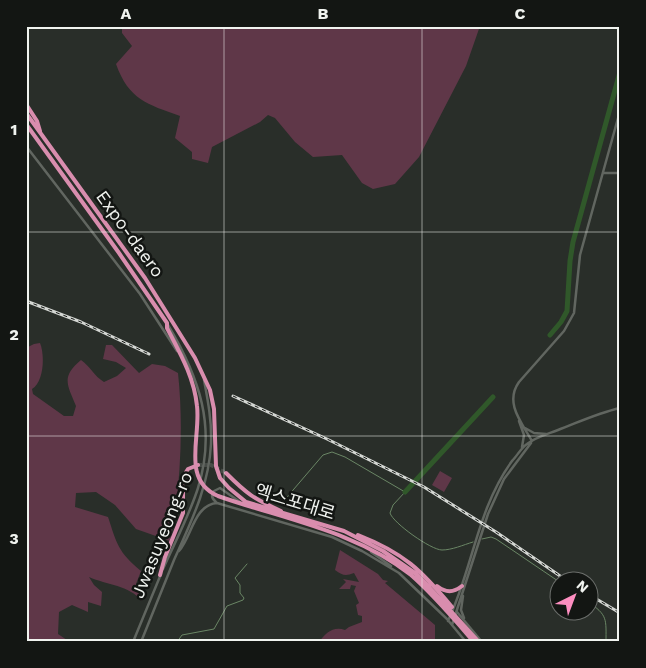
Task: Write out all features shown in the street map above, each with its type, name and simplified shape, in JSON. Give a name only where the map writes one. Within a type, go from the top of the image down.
[{"type":"highway","points":[[26,104],[37,121],[40,133]]},
{"type":"highway","name":"Expo-daero","points":[[26,113],[155,293],[191,350],[203,376]]},
{"type":"highway","name":"Expo-daero","points":[[26,124],[167,323]]},
{"type":"highway","name":"엑스포대로","points":[[167,323],[166,331],[187,367],[197,406],[195,469],[202,484],[212,493],[357,543]]},
{"type":"highway","name":"엑스포대로","points":[[203,376],[210,390],[214,409],[215,459],[218,473],[229,488],[246,502],[344,531],[383,551],[415,573],[429,586]]},
{"type":"highway","points":[[160,575],[165,557],[182,516],[183,477],[188,469],[198,465]]},
{"type":"highway","points":[[226,473],[253,498],[288,513]]},
{"type":"highway","points":[[357,543],[368,547],[429,586],[455,610]]},
{"type":"highway","points":[[429,586],[449,591],[455,591],[463,587]]},
{"type":"highway","points":[[429,586],[474,642]]},
{"type":"highway","points":[[429,586],[481,642]]},
{"type":"street","points":[[520,451],[524,437],[513,403],[515,388],[564,331],[574,313],[580,255],[620,111]]},
{"type":"street","points":[[26,146],[140,294],[166,331],[177,352]]},
{"type":"street","points":[[603,173],[620,173]]},
{"type":"street","name":"Jwasuyeong-ro","points":[[133,642],[160,575],[190,511],[202,469],[205,438],[203,407],[193,372],[167,323]]},
{"type":"street","name":"Jwasuyeong-ro","points":[[141,642],[201,498],[208,469],[211,426],[203,376]]},
{"type":"street","points":[[465,622],[462,610],[463,587],[485,512],[503,475],[520,451],[532,441],[550,433],[620,408]]},
{"type":"street","points":[[518,418],[532,441]]},
{"type":"street","points":[[524,427],[534,433],[550,433]]},
{"type":"street","points":[[452,626],[455,610],[488,514],[499,488],[532,441]]},
{"type":"street","points":[[217,503],[212,495],[220,488],[238,501],[246,502]]},
{"type":"street","points":[[177,554],[183,547],[200,512],[207,505],[217,503],[332,537],[362,550],[398,573]]},
{"type":"street","points":[[357,543],[378,556],[398,573],[448,621],[466,642]]},
{"type":"street","points":[[448,621],[455,610]]},
{"type":"street","points":[[455,610],[481,642]]},
{"type":"shaded area","points":[[122,26],[480,26],[466,66],[419,157],[395,184],[373,189],[362,183],[342,155],[313,157],[295,142],[275,118],[268,115],[260,122],[212,147],[208,163],[192,159],[192,152],[175,138],[180,116],[140,99],[127,86],[121,76],[116,64],[132,46],[122,33]]},
{"type":"shaded area","points":[[40,343],[43,354],[42,368],[39,381],[32,389],[33,394],[64,416],[73,416],[76,406],[68,386],[68,376],[81,360],[104,382],[117,376],[126,368],[116,362],[103,359],[106,345],[112,345],[139,373],[152,364],[165,366],[178,373],[181,426],[180,462],[175,515],[170,541],[136,529],[115,505],[96,492],[76,493],[75,507],[108,517],[119,547],[127,558],[141,571],[136,584],[142,601],[124,588],[89,577],[102,592],[101,606],[88,602],[88,612],[72,605],[59,612],[58,634],[70,642],[26,642],[26,348]]},
{"type":"shaded area","points":[[440,471],[452,478],[444,492],[432,485]]},
{"type":"shaded area","points":[[340,550],[378,574],[383,580],[388,581],[385,583],[435,625],[435,642],[319,642],[330,631],[337,629],[345,630],[362,622],[362,616],[358,615],[356,605],[359,603],[354,591],[356,586],[351,585],[350,589],[339,589],[346,582],[343,579],[359,582],[354,573],[344,575],[335,570]]},
{"type":"waterway","points":[[550,335],[567,311],[573,242],[620,72]]},
{"type":"waterway","points":[[405,492],[493,397]]},
{"type":"waterway","points":[[282,503],[323,455],[332,452],[345,457],[405,492],[393,505],[390,513],[398,523],[422,541],[442,550],[473,542]]},
{"type":"waterway","points":[[482,539],[491,537],[496,539],[548,574]]},
{"type":"waterway","points":[[177,642],[182,635],[214,629],[227,606],[243,600],[244,598],[240,593],[240,585],[235,578],[247,564]]},
{"type":"waterway","points":[[598,609],[606,623],[606,642]]},
{"type":"tunnel","points":[[198,465],[211,465],[226,473]]},
{"type":"railway","points":[[26,301],[81,322],[149,354]]},
{"type":"railway","points":[[233,396],[327,439],[424,487],[496,532],[551,570]]},
{"type":"railway","points":[[598,600],[620,613]]}]
